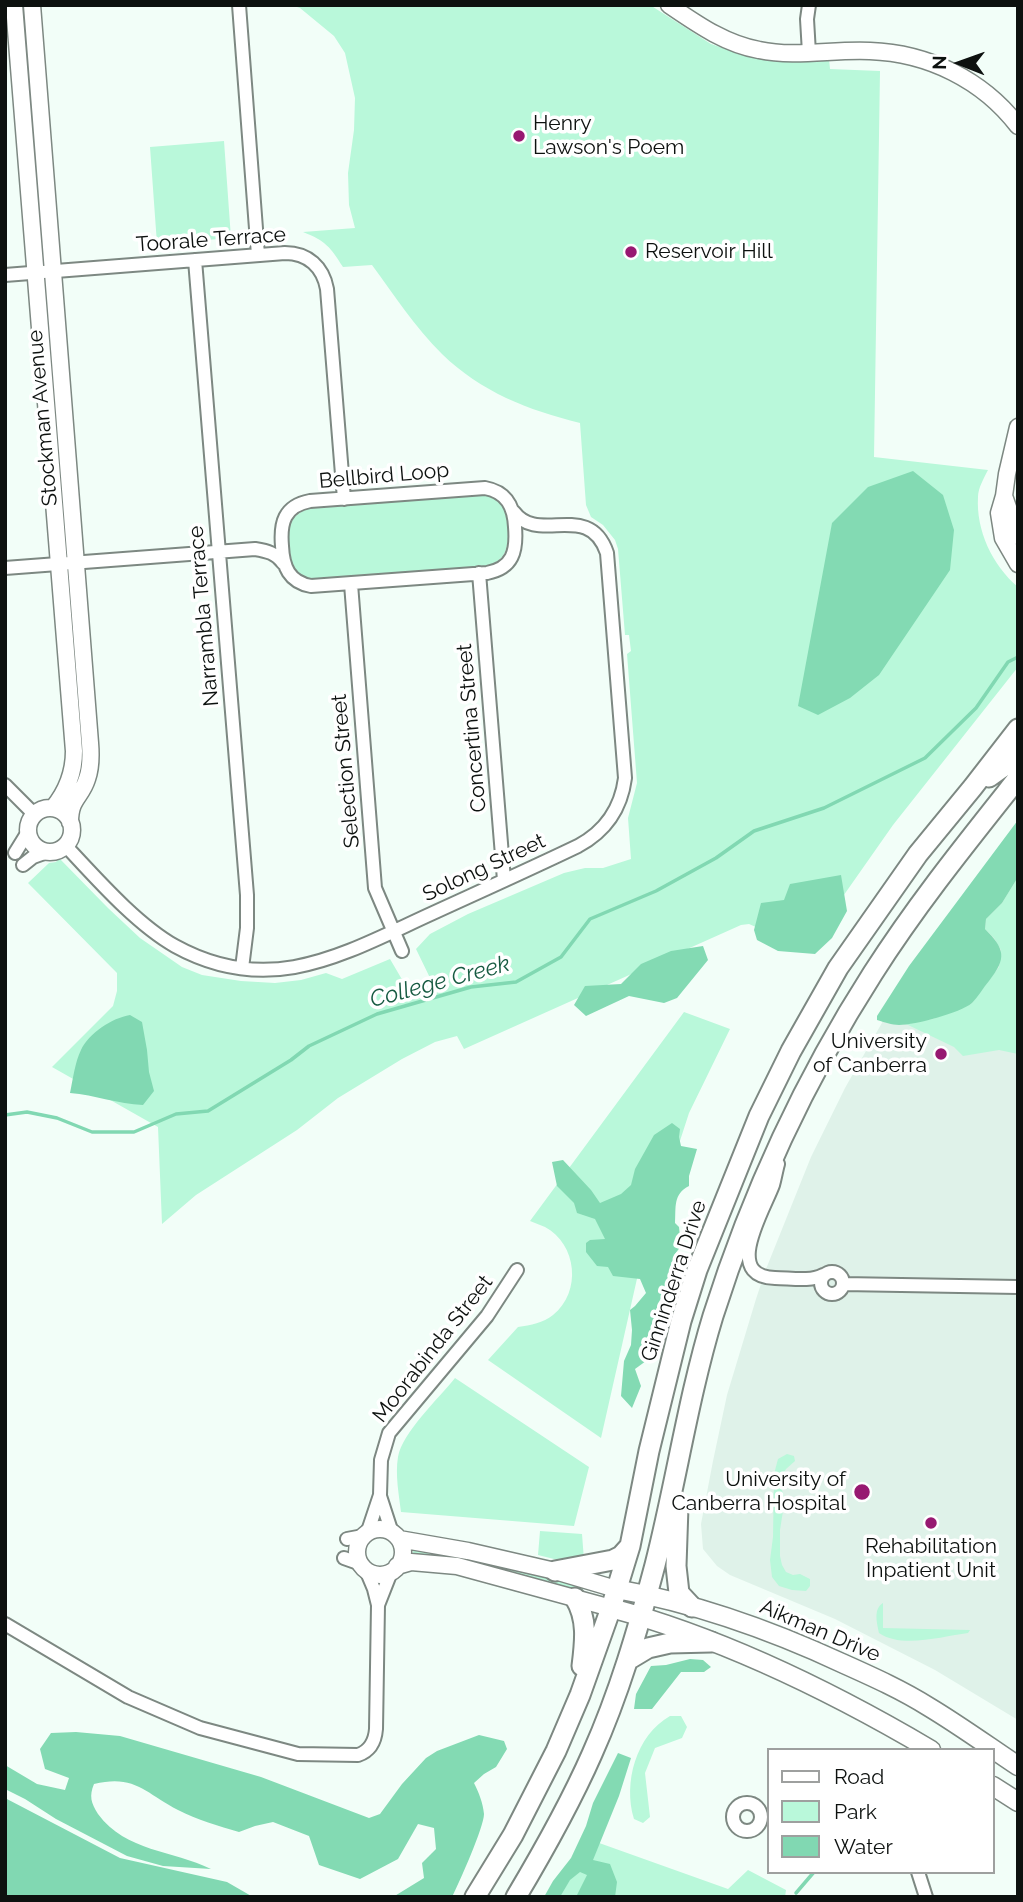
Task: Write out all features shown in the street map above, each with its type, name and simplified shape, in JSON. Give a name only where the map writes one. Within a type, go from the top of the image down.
[{"type":"main road","name":"Ginninderra Drive","points":[[475,1897],[513,1835],[556,1751],[580,1695],[614,1599],[629,1546],[681,1321],[702,1257],[759,1116],[791,1051],[838,968],[918,853],[1018,729]]},
{"type":"main road","points":[[973,787],[1007,764],[1018,753]]},
{"type":"main road","points":[[516,1897],[582,1777],[628,1660],[662,1536],[681,1443],[713,1318],[755,1201],[783,1136],[842,1023],[874,970],[941,874],[1018,778]]},
{"type":"main road","points":[[681,1443],[676,1566],[679,1593],[692,1606]]},
{"type":"main road","points":[[555,1571],[614,1560],[629,1546]]},
{"type":"main road","name":"Aikman Drive","points":[[614,1599],[646,1594],[729,1618],[816,1651],[882,1681],[929,1707],[991,1748]]},
{"type":"main road","points":[[575,1598],[582,1610],[584,1623],[580,1695]]},
{"type":"main road","name":"Aikman Drive","points":[[614,1599],[640,1616],[711,1642],[819,1688],[928,1748]]},
{"type":"main road","points":[[628,1660],[648,1648],[670,1643],[711,1642]]},
{"type":"main road","name":"Aikman Drive","points":[[995,1751],[1018,1766]]},
{"type":"main road","points":[[995,1787],[1018,1802]]},
{"type":"street","name":"Stockman Avenue","points":[[14,5],[74,760],[68,785],[53,808]]},
{"type":"street","name":"Stockman Avenue","points":[[32,5],[91,755],[88,778],[70,809],[70,822]]},
{"type":"street","points":[[239,5],[258,255]]},
{"type":"street","points":[[669,5],[716,35],[742,46],[769,52],[869,51],[904,55],[933,63],[984,91],[1018,125]]},
{"type":"street","points":[[808,53],[809,5]]},
{"type":"street","name":"Toorale Terrace","points":[[5,275],[285,253],[299,254],[311,260],[324,276],[327,289],[344,499]]},
{"type":"street","name":"Narrambla Terrace","points":[[195,260],[247,895],[247,928],[242,968]]},
{"type":"street","points":[[1018,426],[999,513],[1000,528],[1007,548],[1018,564]]},
{"type":"street","name":"Bellbird Loop","points":[[256,549],[277,538],[285,516],[296,506],[310,501],[485,488],[503,495],[514,512]]},
{"type":"street","points":[[1004,496],[1018,536]]},
{"type":"street","points":[[514,512],[524,522],[540,526]]},
{"type":"street","points":[[514,512],[516,544]]},
{"type":"street","name":"Solong Street","points":[[65,845],[132,913],[164,940],[202,958],[242,968],[288,969],[346,953],[595,836],[607,824],[618,806],[625,778],[607,553],[601,541],[586,527],[572,524],[540,526]]},
{"type":"street","points":[[5,568],[256,549],[271,552],[278,557],[291,577],[306,585],[351,584],[493,572],[510,560],[519,537],[540,526]]},
{"type":"street","points":[[281,530],[284,563]]},
{"type":"street","name":"Concertina Street","points":[[479,573],[504,880]]},
{"type":"street","name":"Selection Street","points":[[351,584],[375,888],[402,951]]},
{"type":"street","points":[[5,785],[34,814]]},
{"type":"street","points":[[23,865],[33,857],[60,849],[71,834],[66,815],[53,808],[42,809],[34,814],[29,822],[31,842],[47,852]]},
{"type":"street","points":[[15,853],[28,832]]},
{"type":"street","points":[[783,1136],[774,1182],[749,1245],[749,1263],[758,1275],[769,1278],[814,1279],[824,1275],[821,1285],[829,1293],[838,1292],[843,1284],[1018,1287]]},
{"type":"street","name":"Moorabinda Street","points":[[380,1496],[381,1460],[389,1433],[486,1316],[517,1270]]},
{"type":"street","points":[[5,1624],[128,1697],[187,1723],[285,1752],[350,1756],[364,1753],[375,1736],[378,1605],[357,1550],[359,1535],[380,1496]]},
{"type":"street","points":[[378,1605],[402,1557],[403,1549],[380,1496]]},
{"type":"street","points":[[359,1535],[383,1529],[396,1536]]},
{"type":"street","name":"Aikman Drive","points":[[396,1536],[555,1571],[587,1581],[614,1599]]},
{"type":"street","points":[[344,1558],[380,1575],[394,1569]]},
{"type":"street","name":"Aikman Drive","points":[[394,1569],[411,1562],[457,1566],[575,1598],[614,1599]]},
{"type":"street","points":[[919,1874],[926,1897]]},
{"type":"shaded area","points":[[913,471],[943,495],[954,530],[950,570],[879,675],[850,698],[818,715],[798,706],[832,523],[868,487]]},
{"type":"shaded area","points":[[1018,820],[1018,877],[1002,903],[986,919],[985,929],[997,942],[1001,954],[995,973],[972,1003],[958,1011],[906,1024],[877,1020],[909,966]]},
{"type":"shaded area","points":[[1018,833],[1018,1720],[935,1670],[835,1619],[730,1575],[717,1566],[703,1549],[701,1524],[727,1395],[766,1269],[811,1157],[845,1088],[883,1021]]},
{"type":"shaded area","points":[[841,875],[847,911],[832,938],[815,954],[778,951],[757,940],[754,930],[761,903],[784,900],[790,884]]},
{"type":"shaded area","points":[[703,946],[708,960],[677,998],[664,1003],[629,996],[586,1016],[574,1005],[585,986],[621,984],[641,964],[671,951]]},
{"type":"shaded area","points":[[672,1123],[680,1129],[681,1146],[697,1149],[689,1176],[689,1186],[680,1193],[676,1202],[675,1223],[679,1227],[681,1246],[675,1254],[668,1284],[654,1316],[657,1332],[646,1361],[635,1369],[641,1386],[632,1408],[621,1396],[624,1361],[631,1345],[630,1310],[646,1293],[640,1279],[613,1276],[608,1267],[597,1266],[586,1252],[586,1243],[590,1240],[605,1239],[595,1219],[577,1213],[574,1203],[557,1186],[552,1162],[563,1160],[600,1203],[621,1194],[631,1185],[635,1169],[654,1135]]},
{"type":"shaded area","points":[[690,1659],[703,1660],[711,1667],[704,1672],[681,1672],[652,1709],[634,1709],[636,1694],[651,1666]]},
{"type":"shaded area","points":[[51,1733],[120,1736],[261,1777],[369,1818],[380,1814],[402,1784],[426,1758],[437,1751],[479,1735],[504,1741],[507,1749],[496,1767],[474,1783],[483,1806],[483,1821],[452,1897],[393,1897],[424,1878],[422,1863],[436,1849],[434,1828],[418,1824],[398,1859],[360,1879],[319,1865],[309,1836],[273,1822],[239,1832],[185,1814],[130,1783],[120,1781],[94,1784],[92,1803],[98,1814],[122,1836],[151,1849],[211,1869],[163,1866],[127,1856],[5,1789],[5,1765],[37,1784],[65,1790],[69,1778],[45,1769],[40,1749]]},
{"type":"shaded area","points":[[618,1753],[631,1758],[593,1860],[610,1864],[617,1882],[615,1897],[576,1897],[587,1875],[580,1872],[570,1880],[560,1897],[544,1897],[571,1858],[593,1803]]},
{"type":"green space","name":"Reservoir Hill","points":[[291,5],[650,5],[711,44],[750,57],[829,59],[830,69],[880,71],[874,457],[988,470],[978,494],[978,509],[983,534],[993,558],[1018,587],[1018,667],[893,825],[806,949],[749,924],[741,925],[464,1049],[457,1036],[435,1042],[338,1098],[297,1130],[196,1195],[162,1224],[158,1127],[52,1067],[113,1006],[117,991],[117,973],[28,883],[49,863],[56,862],[59,858],[140,938],[182,967],[202,975],[275,983],[326,973],[342,979],[390,959],[407,988],[432,982],[416,949],[430,934],[468,914],[564,873],[585,868],[603,868],[631,859],[628,818],[637,783],[627,654],[631,651],[629,635],[625,635],[618,549],[615,540],[603,525],[591,517],[586,505],[580,423],[506,398],[473,379],[432,344],[372,265],[343,267],[327,245],[303,232],[355,228],[349,205],[348,173],[355,98],[345,53],[334,36],[300,8]]},
{"type":"green space","points":[[224,141],[231,238],[157,244],[150,147]]},
{"type":"green space","points":[[464,494],[486,496],[506,508],[507,545],[501,558],[492,564],[314,580],[296,573],[286,559],[283,534],[291,519],[307,508]]},
{"type":"green space","points":[[1018,877],[1018,1054],[999,1050],[963,1056],[954,1047],[906,1024],[933,1019],[971,1004],[999,967],[1001,950],[985,929],[986,919],[1002,903]]},
{"type":"green space","points":[[684,1012],[730,1029],[689,1113],[641,1261],[601,1438],[488,1360],[518,1327],[545,1320],[562,1305],[572,1282],[569,1256],[556,1235],[530,1221]]},
{"type":"green space","points":[[455,1378],[589,1467],[574,1526],[401,1512],[397,1471],[401,1448],[422,1416]]},
{"type":"green space","points":[[787,1454],[794,1456],[795,1461],[781,1477],[785,1498],[780,1530],[780,1556],[786,1572],[810,1579],[810,1586],[806,1591],[779,1586],[772,1577],[770,1560],[774,1474],[778,1459]]},
{"type":"green space","points":[[540,1531],[582,1534],[584,1560],[558,1560],[538,1555]]},
{"type":"green space","points":[[413,1548],[482,1559],[584,1586],[581,1596],[413,1557]]},
{"type":"green space","points":[[883,1603],[883,1628],[970,1630],[968,1633],[923,1640],[888,1638],[879,1633],[877,1625],[877,1612]]},
{"type":"green space","points":[[670,1716],[681,1716],[687,1727],[682,1738],[655,1748],[645,1773],[650,1817],[643,1823],[634,1819],[631,1805],[630,1790],[635,1761],[648,1735]]},
{"type":"green space","points":[[588,1839],[728,1889],[748,1870],[786,1890],[785,1897],[550,1897]]},
{"type":"water","points":[[130,1015],[142,1022],[154,1091],[143,1105],[70,1093],[77,1060],[85,1044],[102,1027]]},
{"type":"water","points":[[5,1798],[120,1858],[227,1882],[253,1897],[5,1897]]},
{"type":"waterway","name":"College Creek","points":[[5,1115],[27,1112],[57,1118],[92,1132],[134,1132],[176,1114],[208,1111],[309,1046],[377,1014],[471,987],[516,982],[561,957],[590,919],[656,891],[716,858],[754,831],[824,808],[925,758],[976,708],[1008,662],[1018,657]]},
{"type":"waterway","points":[[796,1893],[812,1874]]},
{"type":"place","name":"Henry Lawson's Poem","points":[[519,136]]},
{"type":"place","name":"Reservoir Hill","points":[[631,252]]},
{"type":"place","name":"University of Canberra","points":[[941,1054]]},
{"type":"place","name":"University of Canberra Hospital","points":[[862,1492]]},
{"type":"place","name":"Rehabilitation Inpatient Unit","points":[[931,1523]]}]
